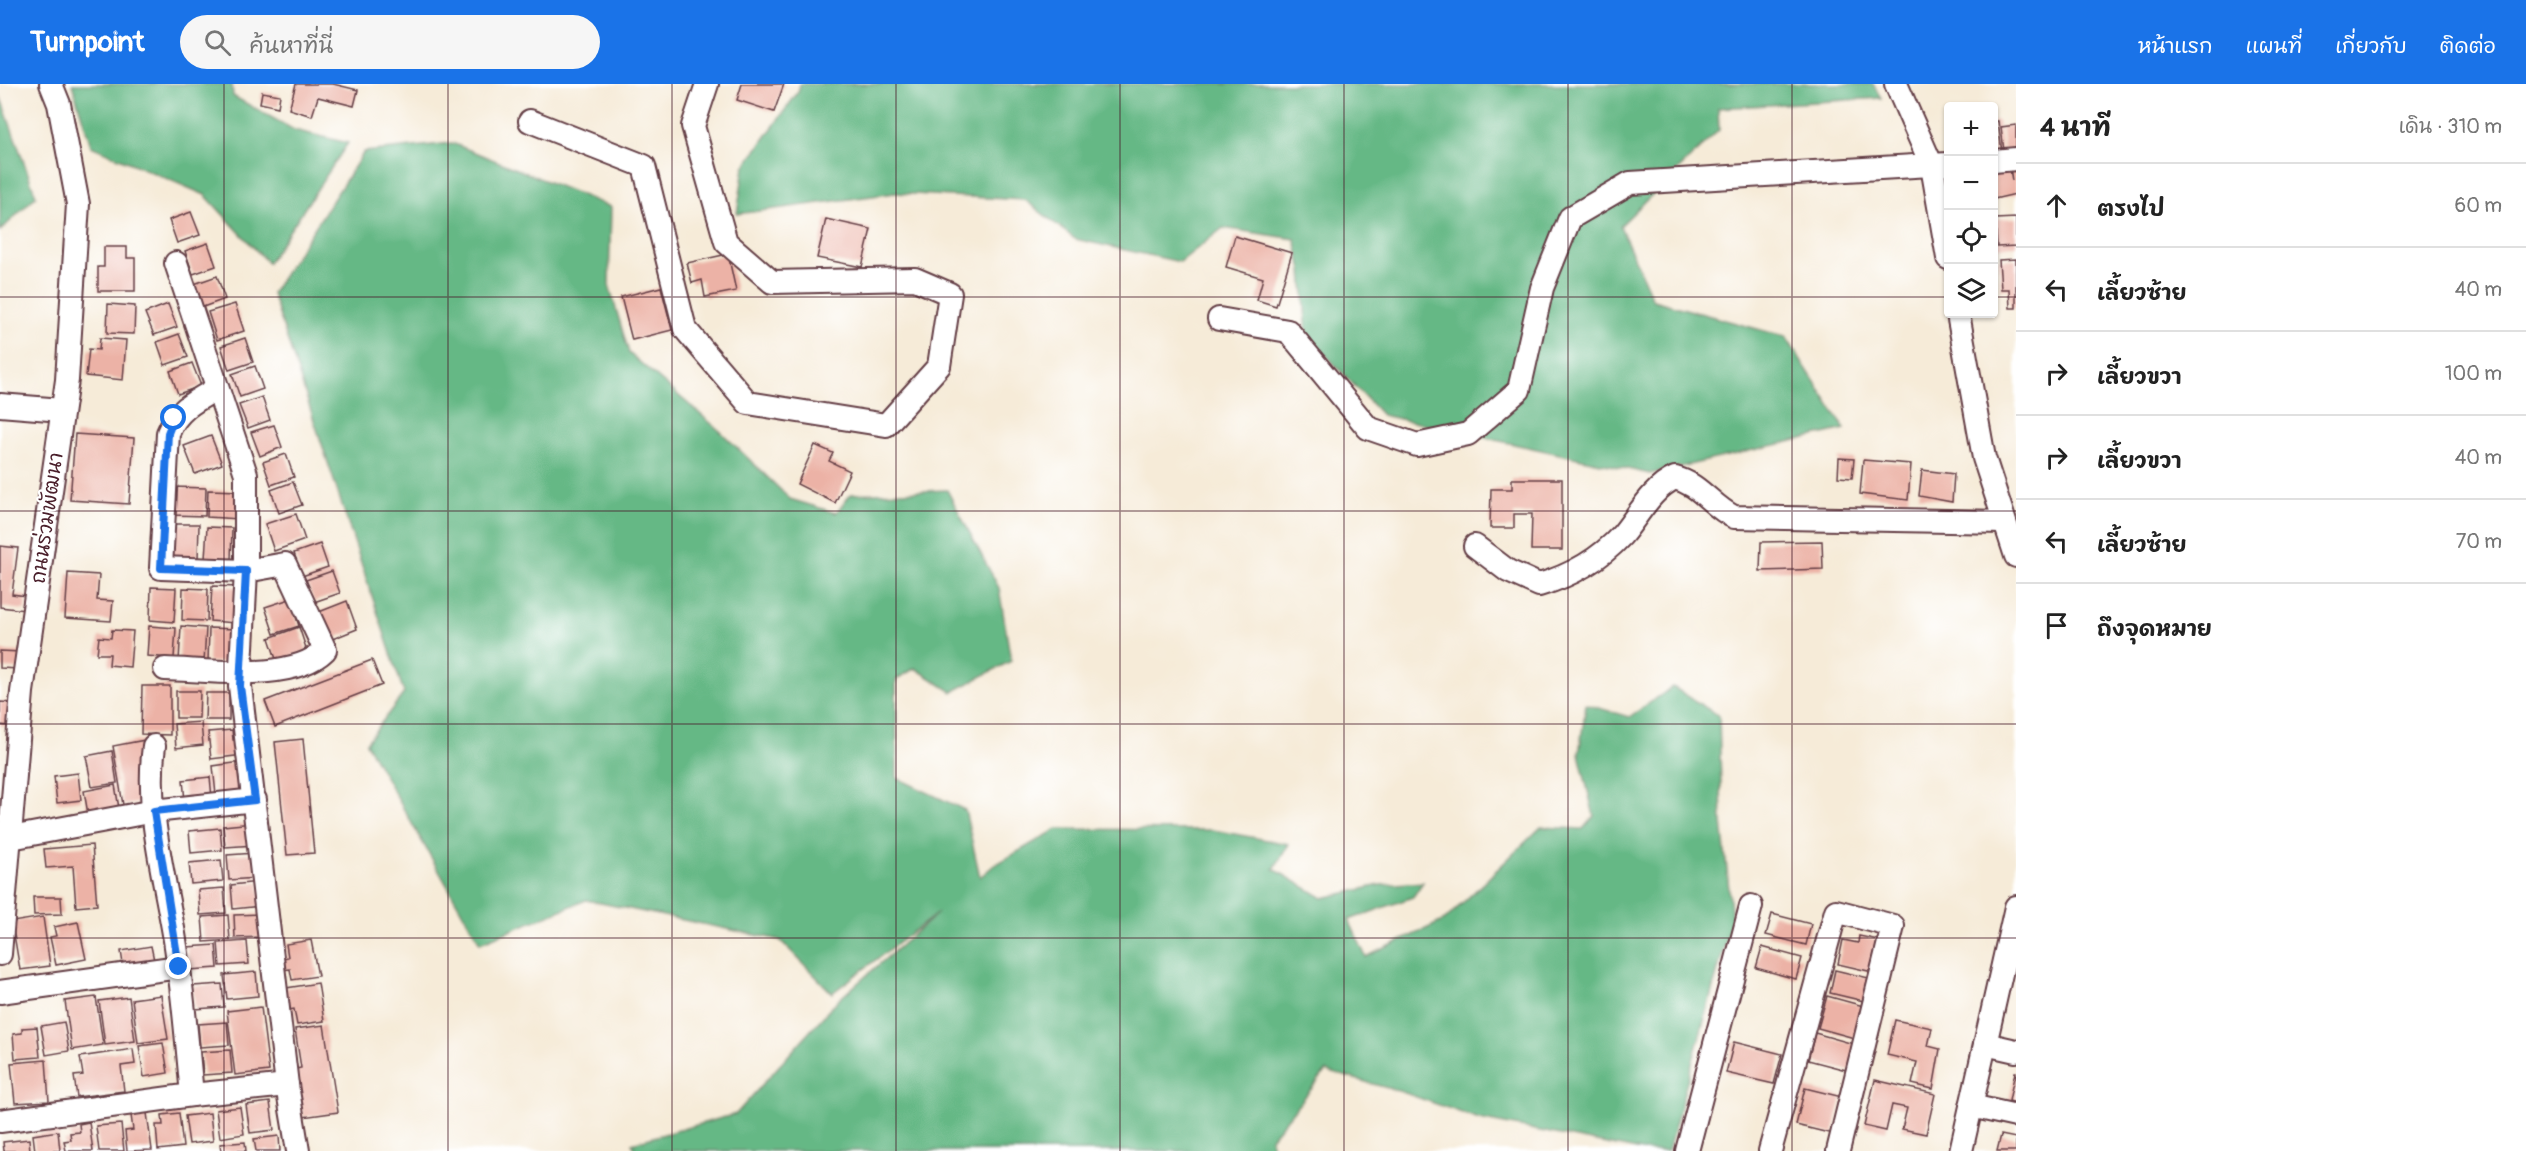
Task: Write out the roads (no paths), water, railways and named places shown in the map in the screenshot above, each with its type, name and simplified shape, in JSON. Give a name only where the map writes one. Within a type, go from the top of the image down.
[{"type":"street","name":"ถนนร่วมพัฒนา","points":[[0,954],[5,839],[22,692],[62,410],[78,204],[59,104],[51,84]]},
{"type":"street","points":[[530,122],[644,165],[685,329],[748,403],[886,425],[939,366],[950,294],[915,279],[772,282],[733,249],[726,242],[693,126],[707,84]]},
{"type":"street","points":[[1896,84],[1940,165],[1944,212]]},
{"type":"street","points":[[1998,161],[2016,159]]},
{"type":"street","points":[[1219,319],[1288,331],[1368,428],[1417,445],[1468,434],[1519,390],[1542,288],[1570,218],[1630,183],[1940,165]]},
{"type":"street","points":[[176,263],[246,474],[246,571],[240,686],[287,1085],[298,1151]]},
{"type":"street","points":[[1959,318],[1984,458],[2016,556]]},
{"type":"street","points":[[165,669],[242,672],[286,669],[319,656],[325,650],[285,564],[246,571],[161,568],[168,433],[174,418],[188,405],[216,389]]},
{"type":"street","points":[[0,405],[62,410]]},
{"type":"street","points":[[1475,546],[1508,571],[1539,585],[1563,578],[1591,561],[1620,537],[1654,494],[1666,482],[1675,478],[1694,486],[1724,513],[1734,517],[2004,522]]},
{"type":"street","points":[[154,746],[150,773],[154,811],[179,967],[192,1095]]},
{"type":"street","points":[[5,839],[154,811],[255,800]]},
{"type":"street","points":[[1687,1151],[1751,906]]},
{"type":"street","points":[[1961,1151],[2016,907]]},
{"type":"street","points":[[1770,1151],[1836,911],[1893,926],[1838,1151]]},
{"type":"street","points":[[0,992],[179,967]]},
{"type":"street","points":[[1985,1044],[2016,1051]]},
{"type":"street","points":[[0,1120],[287,1085]]},
{"type":"street","points":[[1971,1106],[2016,1116]]}]
